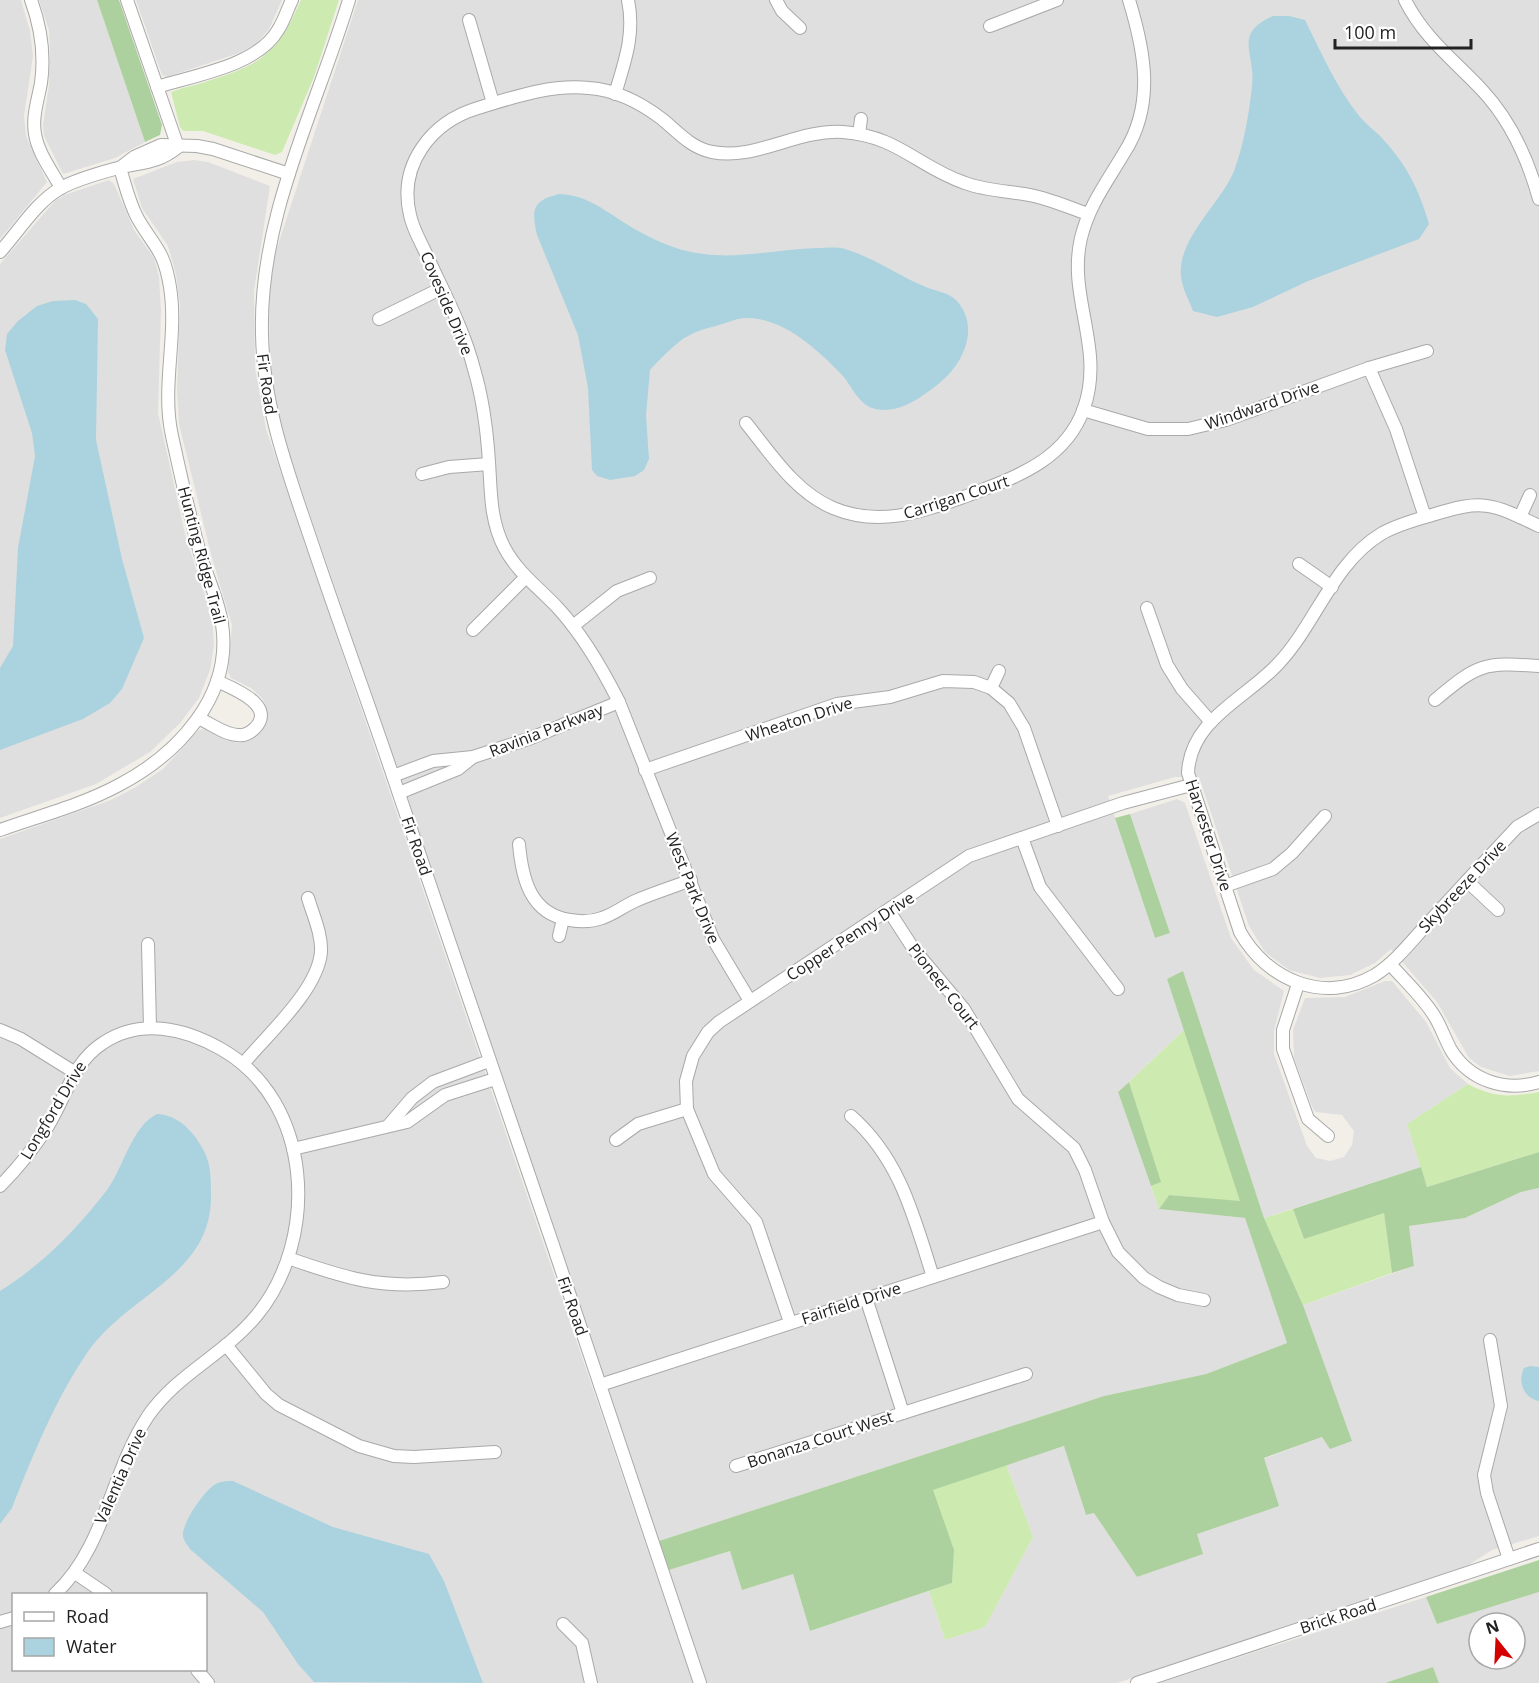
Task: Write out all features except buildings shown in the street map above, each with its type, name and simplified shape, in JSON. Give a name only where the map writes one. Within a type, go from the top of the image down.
[{"type":"street","points":[[31,0],[40,30],[43,64],[34,130],[41,151],[61,188]]},
{"type":"street","points":[[127,0],[178,147]]},
{"type":"street","points":[[158,87],[244,60],[264,46],[278,31],[291,0]]},
{"type":"street","name":"Fir Road","points":[[349,0],[289,174],[273,231],[263,292],[262,341],[269,405],[288,471],[700,1683]]},
{"type":"street","points":[[615,93],[630,44],[632,29],[628,0]]},
{"type":"street","points":[[776,0],[782,11],[800,28]]},
{"type":"street","points":[[990,26],[1057,0]]},
{"type":"street","points":[[1088,214],[1131,141],[1138,122],[1145,84],[1139,32],[1129,0]]},
{"type":"street","points":[[1405,0],[1430,38],[1485,92],[1502,115],[1524,154],[1539,199]]},
{"type":"street","points":[[469,20],[493,103]]},
{"type":"street","name":"Coveside Drive","points":[[645,770],[619,702],[602,670],[573,626],[525,578],[509,557],[497,529],[492,512],[486,430],[474,368],[456,317],[409,213],[407,198],[411,169],[423,144],[442,125],[465,112],[526,93],[588,87],[615,93],[649,110],[687,141],[707,152],[736,154],[815,133],[859,134],[894,144],[963,183],[982,189],[1040,198],[1088,214]]},
{"type":"street","points":[[859,134],[861,119]]},
{"type":"street","points":[[0,252],[41,203],[61,188],[120,168],[165,158],[178,147],[197,146],[213,149],[289,174]]},
{"type":"street","name":"Hunting Ridge Trail","points":[[0,830],[82,801],[121,784],[173,747],[198,718],[214,693],[224,650],[221,620],[195,534],[169,416],[167,378],[172,310],[169,281],[161,251],[137,217],[120,168]]},
{"type":"street","name":"Carrigan Court","points":[[746,423],[804,490],[839,510],[881,518],[912,514],[1017,477],[1034,468],[1058,448],[1083,410],[1090,383],[1091,350],[1077,276],[1081,240],[1088,214]]},
{"type":"street","points":[[379,319],[442,288]]},
{"type":"street","name":"Windward Drive","points":[[1083,410],[1148,429],[1188,429],[1226,420],[1369,368],[1427,351]]},
{"type":"street","points":[[1369,368],[1396,429],[1425,517]]},
{"type":"street","points":[[422,474],[449,467],[489,464]]},
{"type":"street","points":[[1520,517],[1530,495]]},
{"type":"street","name":"Harvester Drive","points":[[1390,964],[1363,981],[1322,988],[1298,984],[1274,973],[1250,949],[1240,932],[1191,785],[1189,762],[1192,749],[1197,737],[1210,722],[1284,658],[1355,556],[1371,541],[1389,530],[1475,503],[1493,505],[1539,526]]},
{"type":"street","points":[[1299,564],[1332,587]]},
{"type":"street","points":[[473,630],[525,578]]},
{"type":"street","points":[[573,626],[617,591],[650,578]]},
{"type":"street","points":[[1147,608],[1167,665],[1182,689],[1210,722]]},
{"type":"street","points":[[1435,700],[1467,674],[1486,665],[1539,666]]},
{"type":"street","points":[[999,671],[991,688],[1009,703],[1024,728],[1058,826]]},
{"type":"street","points":[[198,718],[240,736],[248,734],[258,724],[260,713],[255,702],[217,681]]},
{"type":"street","name":"Wheaton Drive","points":[[645,770],[850,700],[890,697],[943,681],[974,682],[991,688]]},
{"type":"street","name":"Ravinia Parkway","points":[[473,757],[531,738],[619,702]]},
{"type":"street","points":[[393,776],[433,761],[473,757]]},
{"type":"street","points":[[399,793],[458,769],[473,757]]},
{"type":"street","name":"West Park Drive","points":[[645,770],[716,946],[750,1001]]},
{"type":"street","name":"Copper Penny Drive","points":[[687,1109],[686,1081],[693,1056],[708,1032],[750,1001],[969,856],[1123,803],[1191,785]]},
{"type":"street","name":"Skybreeze Drive","points":[[1390,964],[1517,827],[1539,814]]},
{"type":"street","points":[[1225,886],[1274,869],[1292,853],[1325,816]]},
{"type":"street","points":[[1022,838],[1040,887],[1118,989]]},
{"type":"street","points":[[519,843],[521,867],[530,893],[548,913],[563,919],[582,922],[603,918],[634,901],[691,880]]},
{"type":"street","points":[[1467,881],[1498,910]]},
{"type":"street","points":[[243,1064],[304,991],[318,969],[321,940],[308,898]]},
{"type":"street","name":"Pioneer Court","points":[[889,911],[913,948],[964,1009],[1018,1099],[1074,1148],[1085,1170],[1103,1222],[1118,1252],[1144,1278],[1178,1295],[1204,1300]]},
{"type":"street","points":[[559,936],[563,919]]},
{"type":"street","points":[[148,945],[150,1027]]},
{"type":"street","points":[[1390,964],[1429,1008],[1450,1049],[1472,1072],[1501,1085],[1521,1086],[1539,1082]]},
{"type":"street","points":[[1298,984],[1283,1030],[1283,1049],[1308,1119],[1328,1136]]},
{"type":"street","name":"Longford Drive","points":[[0,1186],[27,1156],[49,1124],[75,1072],[90,1053],[102,1043],[123,1032],[150,1027],[176,1030],[208,1041],[243,1064],[275,1103],[293,1149],[298,1202],[288,1258]]},
{"type":"street","points":[[0,1030],[21,1039],[75,1072]]},
{"type":"street","points":[[387,1127],[412,1098],[433,1082],[489,1061]]},
{"type":"street","points":[[293,1149],[407,1122],[451,1092],[495,1079]]},
{"type":"street","points":[[616,1140],[638,1124],[687,1109],[714,1174],[756,1222],[790,1323]]},
{"type":"street","points":[[851,1116],[879,1145],[901,1180],[933,1277]]},
{"type":"street","name":"Fairfield Drive","points":[[600,1385],[1103,1222]]},
{"type":"street","points":[[288,1258],[374,1284],[413,1286],[443,1281]]},
{"type":"street","name":"Valentia Drive","points":[[56,1593],[75,1573],[83,1560],[136,1437],[147,1417],[183,1376],[226,1345],[263,1307],[288,1258]]},
{"type":"street","points":[[866,1298],[903,1413]]},
{"type":"street","points":[[1490,1340],[1501,1406],[1484,1475],[1487,1494],[1509,1559]]},
{"type":"street","points":[[226,1345],[250,1376],[279,1405],[359,1446],[387,1454],[414,1457],[495,1452]]},
{"type":"street","name":"Bonanza Court West","points":[[736,1466],[1026,1374]]},
{"type":"street","name":"Brick Road","points":[[1137,1683],[1539,1549]]},
{"type":"street","points":[[75,1573],[105,1593]]},
{"type":"street","points":[[563,1624],[582,1643],[591,1683]]},
{"type":"street","points":[[198,1671],[208,1683]]},
{"type":"shaded area","points":[[0,0],[21,0],[30,31],[33,56],[24,116],[26,136],[47,182],[0,239]]},
{"type":"shaded area","points":[[39,0],[97,0],[145,142],[115,158],[63,174],[44,136],[50,49],[49,30]]},
{"type":"shaded area","points":[[136,0],[282,0],[269,29],[256,44],[239,53],[167,77],[162,75]]},
{"type":"shaded area","points":[[358,0],[1539,0],[1539,1071],[1510,1076],[1481,1067],[1469,1058],[1437,1002],[1391,949],[1375,963],[1350,975],[1320,978],[1289,970],[1265,952],[1249,926],[1199,777],[1175,777],[1108,796],[1155,938],[1170,933],[1130,814],[1177,799],[1185,803],[1231,938],[1254,970],[1284,991],[1274,1031],[1274,1054],[1307,1146],[1316,1158],[1330,1161],[1344,1157],[1352,1145],[1354,1131],[1342,1115],[1316,1112],[1313,1109],[1294,1058],[1293,1030],[1305,998],[1345,997],[1385,981],[1392,981],[1426,1022],[1450,1068],[1468,1084],[1407,1124],[1421,1167],[1264,1218],[1183,972],[1167,979],[1184,1030],[1118,1092],[1159,1209],[1245,1218],[1287,1343],[1206,1374],[1104,1396],[659,1541],[283,435],[270,370],[269,296],[275,254]]},
{"type":"shaded area","points":[[194,160],[208,162],[270,186],[254,291],[255,368],[266,429],[693,1683],[0,1683],[0,839],[111,800],[136,787],[163,769],[199,730],[205,729],[226,740],[239,743],[254,737],[265,727],[267,714],[263,699],[251,688],[231,678],[228,672],[232,625],[212,558],[179,424],[177,389],[180,306],[176,274],[168,246],[142,208],[133,179],[177,162]]},
{"type":"shaded area","points":[[109,180],[114,184],[134,230],[154,258],[159,276],[161,311],[158,413],[186,538],[212,617],[214,645],[210,670],[199,698],[180,723],[150,752],[96,784],[0,818],[0,264],[55,201],[64,195]]},
{"type":"shaded area","points":[[1539,1188],[1539,1536],[1492,1550],[1464,1568],[1117,1683],[707,1683],[669,1570],[730,1551],[793,1574],[810,1631],[929,1591],[945,1640],[985,1627],[1033,1537],[1006,1464],[1065,1446],[1086,1515],[1094,1513],[1137,1577],[1202,1554],[1196,1534],[1263,1459],[1322,1437],[1312,1331],[1303,1305],[1414,1266],[1409,1226],[1465,1218],[1521,1192]]},
{"type":"shaded area","points":[[1539,1592],[1539,1683],[1439,1683],[1433,1667],[1385,1683],[1159,1683],[1426,1597],[1437,1624],[1467,1615],[1467,1671],[1527,1671],[1527,1611],[1478,1611]]},
{"type":"green space","points":[[97,0],[119,0],[162,125],[160,135],[145,142]]},
{"type":"green space","points":[[301,0],[339,0],[314,77],[282,152],[275,155],[203,131],[183,131],[171,92],[229,74],[257,61],[268,53],[285,32]]},
{"type":"green space","points":[[1130,814],[1170,933],[1155,938],[1115,818]]},
{"type":"green space","points":[[1183,971],[1264,1218],[1303,1305],[1352,1441],[1330,1449],[1322,1437],[1264,1458],[1279,1506],[1197,1534],[1203,1554],[1137,1577],[1094,1513],[1086,1515],[1064,1446],[933,1490],[954,1550],[952,1583],[810,1631],[793,1574],[742,1590],[730,1551],[669,1570],[659,1541],[1104,1396],[1206,1374],[1287,1343],[1245,1218],[1159,1209],[1169,1195],[1240,1201],[1167,979]]},
{"type":"green space","points":[[1184,1030],[1241,1202],[1169,1195],[1159,1209],[1151,1186],[1160,1182],[1129,1082]]},
{"type":"green space","points":[[1129,1082],[1161,1182],[1151,1186],[1118,1092]]},
{"type":"green space","points":[[1468,1084],[1486,1092],[1503,1095],[1539,1092],[1539,1152],[1427,1187],[1407,1124]]},
{"type":"green space","points":[[1539,1152],[1539,1188],[1521,1192],[1465,1218],[1409,1226],[1414,1266],[1392,1273],[1384,1213],[1304,1239],[1293,1209],[1421,1167],[1427,1187]]},
{"type":"green space","points":[[1293,1209],[1304,1239],[1384,1212],[1392,1273],[1303,1305],[1264,1218]]},
{"type":"green space","points":[[1006,1464],[1033,1537],[985,1627],[945,1640],[929,1591],[952,1583],[953,1550],[932,1490]]},
{"type":"green space","points":[[1539,1560],[1539,1592],[1478,1611],[1467,1611],[1467,1615],[1437,1624],[1426,1597]]},
{"type":"green space","points":[[1433,1667],[1439,1683],[1385,1683]]},
{"type":"water","points":[[1273,16],[1289,16],[1305,20],[1344,95],[1362,120],[1380,136],[1404,166],[1421,199],[1429,224],[1419,239],[1308,281],[1253,307],[1217,317],[1193,311],[1181,276],[1182,262],[1193,235],[1234,171],[1246,129],[1252,86],[1249,37],[1260,23]]},
{"type":"water","points":[[560,194],[590,202],[648,236],[670,246],[692,252],[732,255],[833,248],[858,254],[916,283],[955,299],[967,321],[966,345],[955,367],[937,385],[899,408],[881,410],[867,406],[842,375],[811,346],[774,323],[761,319],[743,318],[701,330],[679,342],[650,370],[646,415],[649,459],[644,470],[635,476],[610,480],[597,476],[592,470],[588,388],[578,335],[535,226],[535,212],[539,203]]},
{"type":"water","points":[[75,300],[86,304],[98,319],[96,440],[122,559],[144,638],[122,689],[110,703],[83,719],[0,750],[0,668],[13,646],[18,548],[35,456],[32,433],[5,350],[7,334],[18,321],[37,306],[53,301]]},
{"type":"water","points":[[157,1114],[179,1121],[196,1137],[204,1151],[211,1178],[208,1223],[198,1246],[183,1265],[123,1315],[87,1353],[55,1409],[12,1508],[0,1524],[0,1291],[45,1258],[83,1219],[113,1181],[141,1128]]},
{"type":"water","points":[[1539,1367],[1539,1401],[1529,1397],[1523,1389],[1522,1373],[1524,1368]]},
{"type":"water","points":[[233,1481],[333,1527],[429,1554],[444,1581],[483,1683],[314,1682],[298,1664],[263,1612],[191,1550],[184,1540],[184,1527],[205,1494],[216,1484]]}]
